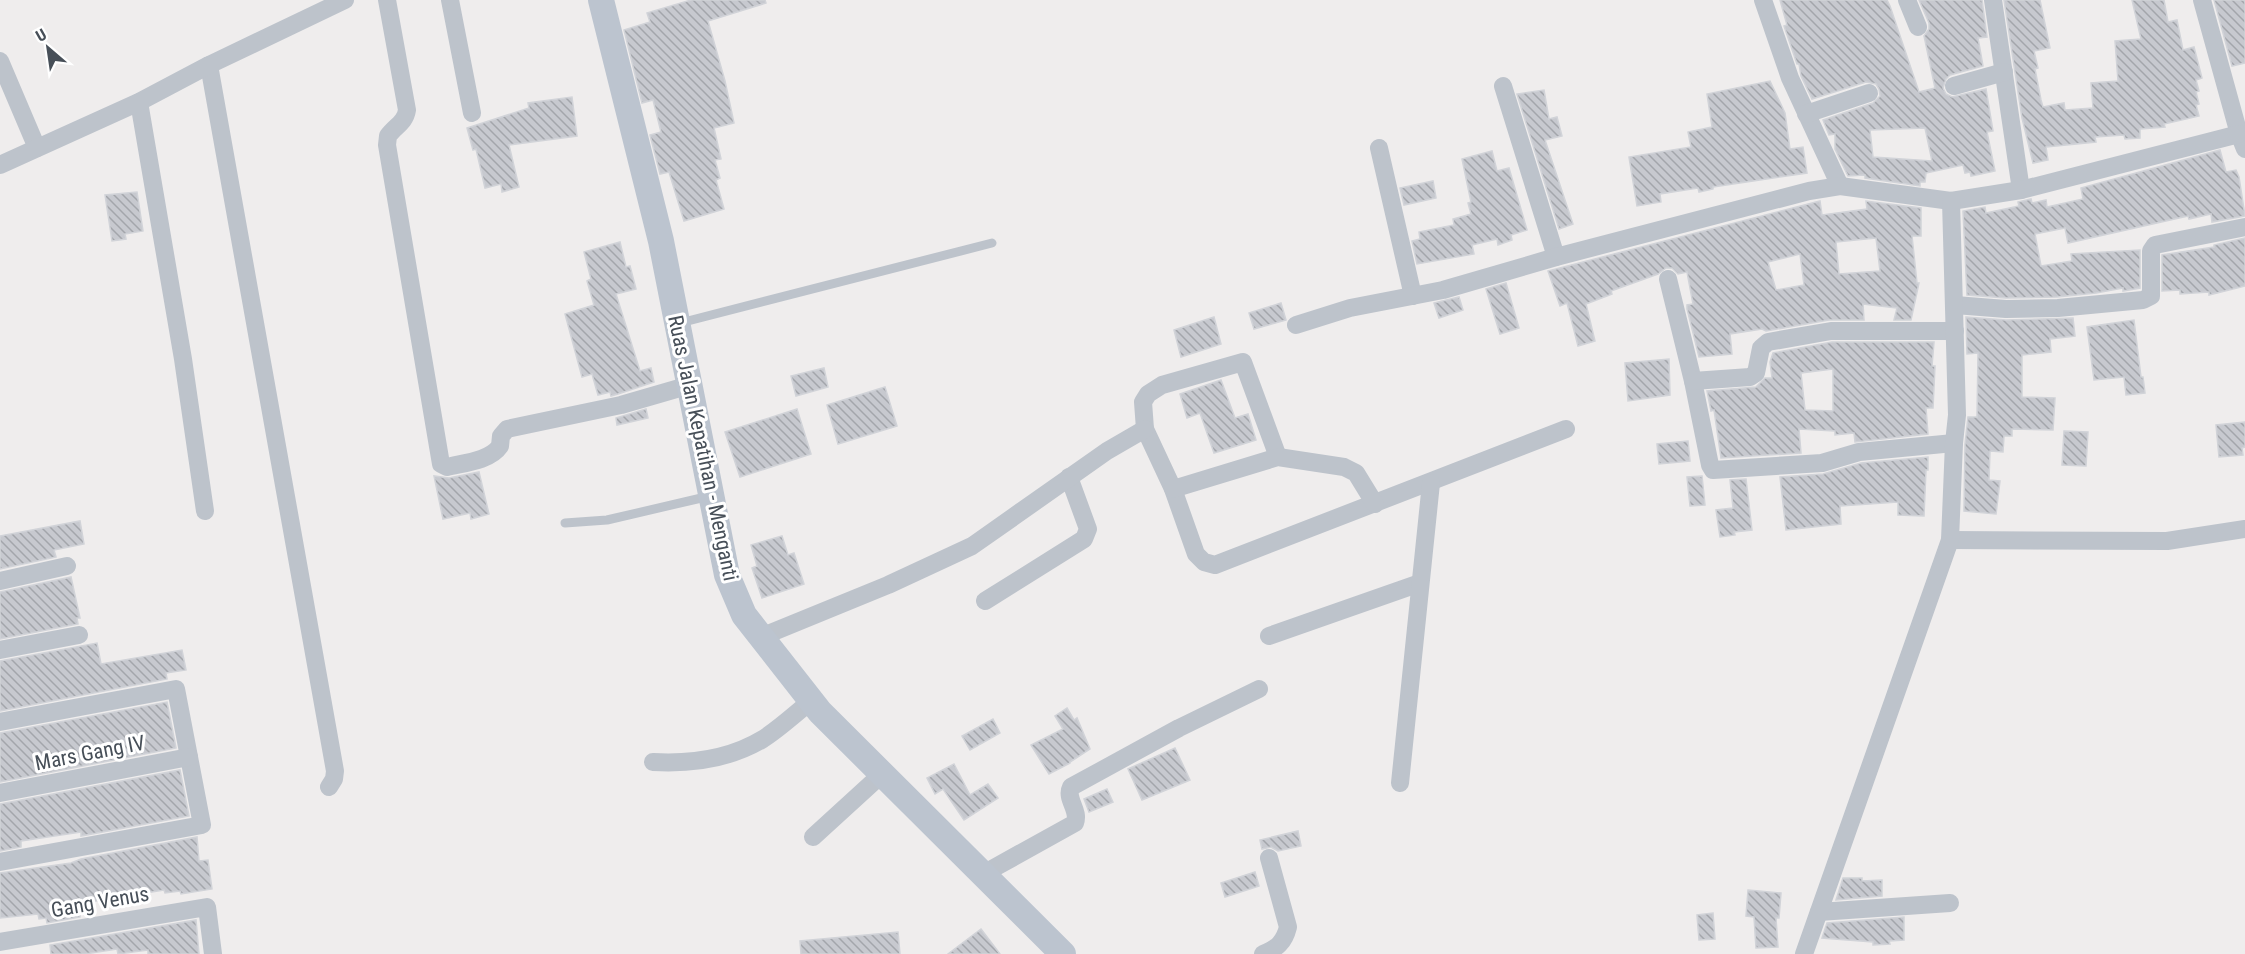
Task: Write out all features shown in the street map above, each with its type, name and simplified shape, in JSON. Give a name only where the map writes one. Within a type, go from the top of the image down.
[{"type":"main road","name":"Ruas Jalan Kepatihan - Menganti","points":[[601,0],[661,242],[727,575],[734,596],[744,615],[811,701],[1063,954]]},
{"type":"street","points":[[0,165],[139,102],[321,5],[345,0]]},
{"type":"street","points":[[387,0],[407,110],[403,122],[388,136],[387,145],[441,464],[447,467],[479,460],[500,446],[501,436],[507,429],[621,405],[690,385]]},
{"type":"street","points":[[450,0],[472,113]]},
{"type":"street","points":[[1764,0],[1790,78],[1840,186]]},
{"type":"street","points":[[1907,0],[1918,27]]},
{"type":"street","points":[[1993,0],[2021,190]]},
{"type":"street","points":[[1296,325],[1350,308],[1443,290],[1556,257],[1809,191],[1840,186],[1951,201],[2021,190],[2242,141],[2202,0]]},
{"type":"street","points":[[0,61],[37,148]]},
{"type":"street","points":[[208,65],[334,771],[334,779],[329,787]]},
{"type":"street","points":[[1954,86],[2004,72]]},
{"type":"street","points":[[1503,86],[1556,257]]},
{"type":"street","points":[[1806,114],[1869,93]]},
{"type":"street","points":[[139,102],[183,359],[205,511]]},
{"type":"street","points":[[1379,148],[1413,296]]},
{"type":"street","points":[[1804,954],[1950,540],[1957,415],[1951,201]]},
{"type":"street","points":[[1955,305],[2006,309],[2058,308],[2143,300],[2151,296],[2151,251],[2155,245],[2245,227]]},
{"type":"street","points":[[1668,279],[1713,470],[1821,463],[1859,452],[1954,443]]},
{"type":"street","points":[[1693,381],[1750,377],[1756,374],[1761,348],[1768,342],[1831,331],[1955,331]]},
{"type":"street","points":[[1278,457],[1243,362],[1162,385],[1148,394],[1143,402],[1145,429],[1173,489],[1196,554],[1204,562],[1215,565],[1566,429]]},
{"type":"street","points":[[761,637],[888,585],[972,546],[1107,451],[1145,429]]},
{"type":"street","points":[[1173,489],[1278,457],[1344,466],[1356,473],[1375,504]]},
{"type":"street","points":[[985,601],[1084,539],[1088,529],[1069,477]]},
{"type":"street","points":[[1400,783],[1431,483]]},
{"type":"street","points":[[1950,540],[2167,541],[2245,530]]},
{"type":"street","points":[[0,581],[67,566]]},
{"type":"street","points":[[1269,636],[1420,583]]},
{"type":"street","points":[[0,650],[79,635]]},
{"type":"street","points":[[0,722],[176,689],[202,825],[0,862]]},
{"type":"street","points":[[983,874],[1075,823],[1077,816],[1069,793],[1071,787],[1179,728],[1259,689]]},
{"type":"street","points":[[653,762],[678,764],[723,756],[741,750],[763,739],[811,701]]},
{"type":"street","name":"Mars Gang IV","points":[[0,793],[189,757]]},
{"type":"street","points":[[813,837],[882,774]]},
{"type":"street","points":[[1263,954],[1276,948],[1286,938],[1288,927],[1269,858]]},
{"type":"street","points":[[1819,912],[1950,903]]},
{"type":"street","name":"Gang Venus","points":[[0,942],[31,945],[207,907],[213,954]]},
{"type":"lane","points":[[678,324],[992,243]]},
{"type":"lane","points":[[565,524],[607,520],[711,496]]},
{"type":"building","points":[[691,0],[765,0],[766,3],[708,21],[734,123],[714,128],[721,159],[715,160],[720,178],[716,180],[724,209],[684,221],[669,172],[660,174],[650,135],[661,132],[653,100],[642,103],[624,30],[650,22],[647,13]]},
{"type":"building","points":[[1780,0],[1887,0],[1919,92],[1935,88],[1924,36],[1929,29],[1929,23],[1919,0],[1982,0],[1987,37],[1978,38],[1983,66],[1950,75],[1943,88],[1946,94],[1952,97],[1986,89],[1993,131],[1987,132],[1995,171],[1971,176],[1970,172],[1965,173],[1963,165],[1926,173],[1925,182],[1920,182],[1920,186],[1865,178],[1865,175],[1848,176],[1835,149],[1835,134],[1829,135],[1823,120],[1873,103],[1880,96],[1879,89],[1876,84],[1866,82],[1812,99],[1801,76],[1799,64],[1797,64],[1784,26],[1787,25]],"holes":[[[1925,128],[1932,161],[1873,157],[1870,130]]]},
{"type":"building","points":[[2004,0],[2040,0],[2050,48],[2034,51],[2041,100],[2043,107],[2064,103],[2065,110],[2093,108],[2091,83],[2118,81],[2115,41],[2141,39],[2132,0],[2164,0],[2168,22],[2177,20],[2183,50],[2194,47],[2202,78],[2196,80],[2199,104],[2196,105],[2199,116],[2164,124],[2165,127],[2140,129],[2140,138],[2125,139],[2124,135],[2095,137],[2096,142],[2046,147],[2048,160],[2033,163],[2022,118]]},
{"type":"building","points":[[2214,0],[2245,0],[2245,63],[2232,66]]},
{"type":"building","points":[[1770,81],[1785,113],[1790,149],[1803,147],[1807,173],[1713,187],[1713,189],[1699,192],[1698,188],[1660,194],[1661,202],[1637,206],[1629,157],[1691,147],[1688,132],[1712,127],[1707,94]]},
{"type":"building","points":[[1544,90],[1549,119],[1557,117],[1562,136],[1545,140],[1573,224],[1559,229],[1517,94]]},
{"type":"building","points":[[572,97],[577,136],[509,145],[519,187],[502,192],[501,184],[485,188],[476,149],[473,150],[467,128],[529,108],[528,103]]},
{"type":"building","points":[[2220,150],[2226,172],[2236,170],[2239,177],[2245,216],[2212,222],[2211,214],[2189,219],[2188,216],[2068,243],[2065,228],[2035,234],[2041,266],[2072,261],[2071,254],[2140,250],[2140,288],[2123,291],[2123,288],[2057,297],[2006,298],[1967,295],[1963,211],[1985,207],[1986,213],[2019,206],[2018,202],[2031,199],[2032,203],[2046,200],[2047,207],[2083,199],[2081,188]]},
{"type":"building","points":[[1492,151],[1497,171],[1509,168],[1527,230],[1511,235],[1512,240],[1498,245],[1497,239],[1472,245],[1474,254],[1417,264],[1412,241],[1420,239],[1419,232],[1454,225],[1453,219],[1471,214],[1468,203],[1471,202],[1462,159]]},
{"type":"building","points":[[1433,181],[1436,198],[1404,205],[1400,188]]},
{"type":"building","points":[[137,192],[143,231],[125,234],[126,239],[112,241],[105,195]]},
{"type":"building","points":[[1820,201],[1822,215],[1867,209],[1866,201],[1921,208],[1921,236],[1912,236],[1917,283],[1919,283],[1911,320],[1894,320],[1897,308],[1863,304],[1864,320],[1829,320],[1766,331],[1762,329],[1730,334],[1732,354],[1699,357],[1687,309],[1687,305],[1693,304],[1687,272],[1678,274],[1672,268],[1666,268],[1658,274],[1611,291],[1612,294],[1586,304],[1595,341],[1578,346],[1567,303],[1560,306],[1548,271]],"holes":[[[1876,238],[1880,271],[1839,274],[1836,242]],[[1800,254],[1804,285],[1776,290],[1768,262]]]},
{"type":"building","points":[[2245,238],[2245,286],[2209,295],[2209,292],[2180,294],[2180,290],[2162,291],[2162,255],[2214,247],[2214,245]]},
{"type":"building","points":[[620,242],[626,267],[630,266],[636,289],[616,294],[640,371],[651,368],[654,382],[611,396],[610,392],[598,395],[592,374],[582,377],[565,314],[594,305],[587,281],[591,279],[584,252]]},
{"type":"building","points":[[1506,283],[1519,328],[1500,334],[1486,289]]},
{"type":"building","points":[[1459,297],[1463,310],[1439,318],[1434,303]]},
{"type":"building","points":[[1281,303],[1286,320],[1254,329],[1249,313]]},
{"type":"building","points":[[1214,317],[1221,344],[1181,357],[1174,330]]},
{"type":"building","points":[[1966,317],[2006,320],[2073,318],[2075,336],[2050,339],[2051,352],[2022,355],[2022,397],[2055,398],[2053,430],[2012,429],[2012,436],[2004,436],[2003,452],[1990,451],[1989,480],[2000,481],[1996,514],[1964,511],[1965,444],[1968,417],[1977,417],[1978,353],[1967,354]]},
{"type":"building","points":[[2134,320],[2145,393],[2126,395],[2124,377],[2094,380],[2087,327]]},
{"type":"building","points":[[1832,342],[1934,342],[1933,408],[1926,408],[1928,434],[1855,442],[1854,433],[1835,435],[1835,431],[1799,429],[1801,453],[1721,458],[1714,410],[1711,411],[1707,391],[1756,387],[1765,378],[1772,378],[1770,362],[1773,353]],"holes":[[[1833,369],[1833,411],[1805,410],[1801,373]]]},
{"type":"building","points":[[1669,359],[1670,395],[1628,401],[1625,363]]},
{"type":"building","points":[[824,368],[828,387],[796,396],[791,376]]},
{"type":"building","points":[[1221,380],[1235,418],[1248,414],[1256,440],[1214,453],[1200,413],[1187,418],[1180,394]]},
{"type":"building","points":[[885,387],[897,426],[838,444],[827,405]]},
{"type":"building","points":[[646,409],[648,418],[617,425],[616,418]]},
{"type":"building","points":[[797,409],[811,454],[740,477],[725,432]]},
{"type":"building","points":[[2245,422],[2243,455],[2219,457],[2216,425]]},
{"type":"building","points":[[2064,431],[2088,432],[2086,466],[2062,465]]},
{"type":"building","points":[[1688,441],[1690,461],[1659,464],[1657,444]]},
{"type":"building","points":[[1928,457],[1924,516],[1898,515],[1898,502],[1840,506],[1841,524],[1786,530],[1780,477],[1823,474],[1861,463]]},
{"type":"building","points":[[479,472],[489,514],[471,519],[470,513],[443,519],[434,476],[449,478]]},
{"type":"building","points":[[1702,476],[1705,505],[1690,506],[1687,477]]},
{"type":"building","points":[[1746,479],[1752,530],[1734,532],[1735,535],[1720,537],[1716,510],[1733,508],[1730,480]]},
{"type":"building","points":[[80,521],[84,544],[54,550],[56,557],[0,569],[0,536]]},
{"type":"building","points":[[782,536],[788,555],[794,553],[804,584],[762,598],[752,568],[757,566],[751,545]]},
{"type":"building","points":[[71,577],[80,618],[77,618],[78,624],[0,639],[0,592]]},
{"type":"building","points":[[97,643],[101,664],[182,650],[186,670],[166,673],[167,679],[0,711],[0,661]]},
{"type":"building","points":[[167,702],[176,748],[0,782],[0,733]]},
{"type":"building","points":[[1067,708],[1074,720],[1077,718],[1090,749],[1049,774],[1031,745],[1063,729],[1055,716]]},
{"type":"building","points":[[993,719],[1000,733],[970,750],[962,736]]},
{"type":"building","points":[[1175,748],[1190,780],[1142,800],[1128,769]]},
{"type":"building","points":[[954,764],[970,795],[988,784],[998,798],[964,820],[943,789],[935,794],[927,778]]},
{"type":"building","points":[[180,770],[189,816],[81,836],[81,832],[21,841],[21,847],[0,851],[0,804]]},
{"type":"building","points":[[1107,789],[1113,802],[1089,812],[1084,799]]},
{"type":"building","points":[[1298,831],[1301,846],[1278,851],[1271,847],[1262,849],[1260,840]]},
{"type":"building","points":[[197,837],[199,861],[208,860],[212,889],[181,894],[180,891],[165,893],[164,890],[84,903],[85,908],[79,908],[80,917],[47,923],[46,918],[39,919],[38,914],[0,918],[0,873],[71,863],[81,859]]},
{"type":"building","points":[[1255,872],[1259,886],[1225,897],[1221,883]]},
{"type":"building","points":[[1843,878],[1862,878],[1862,881],[1882,880],[1882,896],[1836,900]]},
{"type":"building","points":[[1748,890],[1781,893],[1779,918],[1776,918],[1778,947],[1756,948],[1754,917],[1746,916]]},
{"type":"building","points":[[1713,913],[1715,939],[1699,940],[1697,915]]},
{"type":"building","points":[[1904,917],[1904,940],[1889,941],[1890,944],[1873,945],[1873,942],[1822,938],[1827,923]]},
{"type":"building","points":[[196,920],[199,954],[148,954],[148,950],[118,954],[117,949],[85,954],[51,954],[50,945]]},
{"type":"building","points":[[981,929],[1000,954],[948,954]]},
{"type":"building","points":[[898,932],[900,954],[801,954],[800,941]]}]
